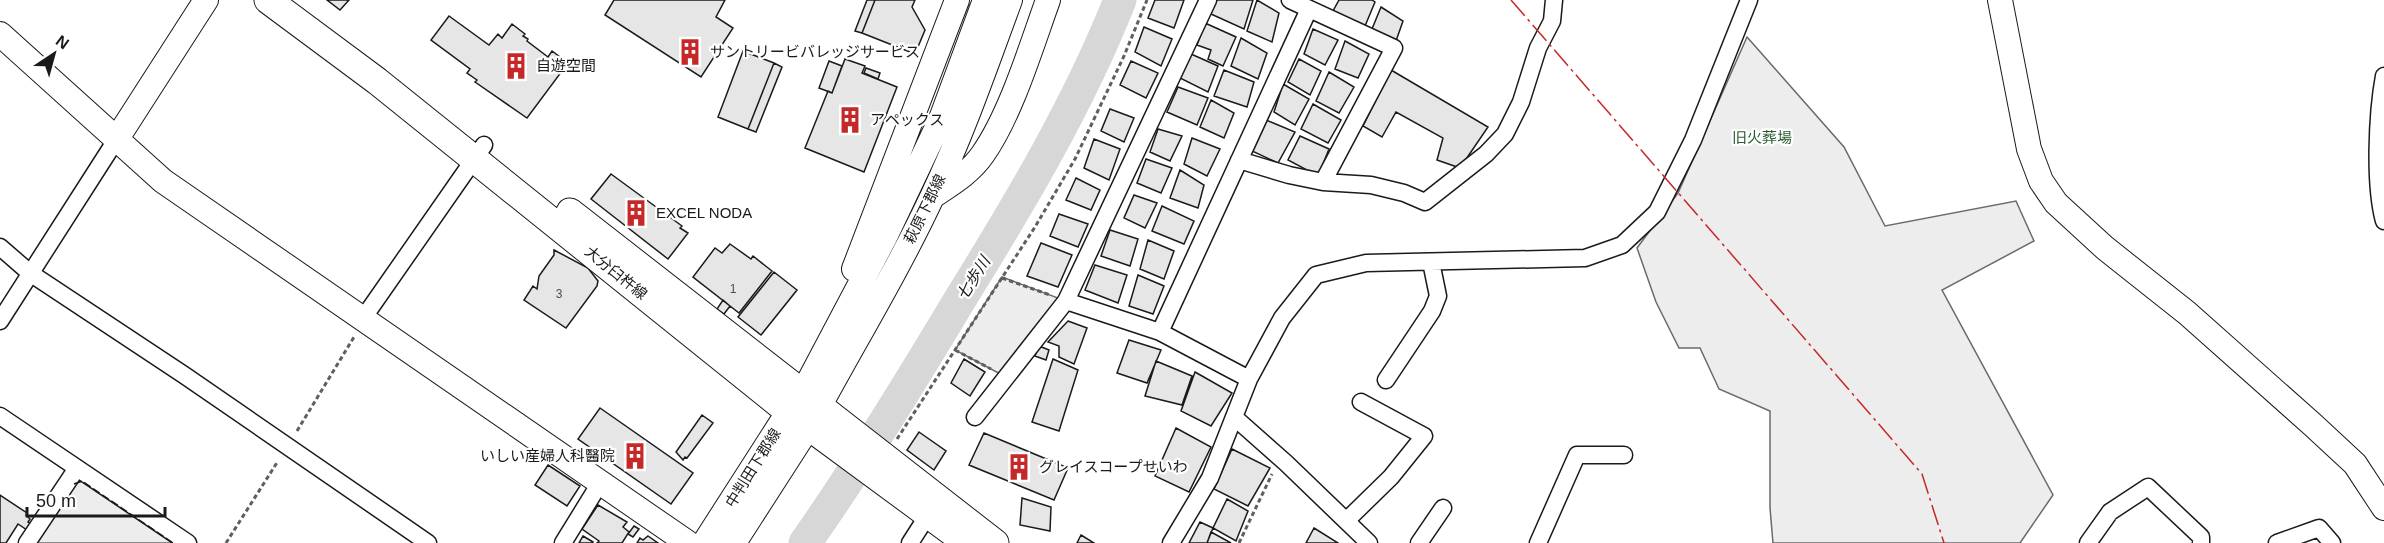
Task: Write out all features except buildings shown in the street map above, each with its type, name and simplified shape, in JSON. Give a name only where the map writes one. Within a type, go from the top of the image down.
[{"type":"main road","name":"大分臼杵線","points":[[268,0],[377,81],[479,152]]},
{"type":"main road","name":"大分臼杵線","points":[[299,0],[479,152],[804,410],[843,439],[884,459],[995,543]]},
{"type":"main road","name":"中判田下郡線","points":[[706,543],[804,410]]},
{"type":"main road","name":"中判田下郡線","points":[[732,543],[804,410]]},
{"type":"main road","name":"大分臼杵線","points":[[884,459],[928,515],[967,543]]},
{"type":"street","points":[[0,321],[206,0]]},
{"type":"street","points":[[848,306],[842,299],[957,0]]},
{"type":"street","name":"萩原下郡線","points":[[804,410],[870,318],[933,196],[985,0]]},
{"type":"street","name":"萩原下郡線","points":[[804,410],[848,306],[884,239],[951,126],[1010,0]]},
{"type":"street","points":[[933,196],[961,178],[983,154],[1008,108],[1048,0]]},
{"type":"street","points":[[975,417],[1066,300],[1208,0]]},
{"type":"street","points":[[1290,0],[1394,48],[1323,182]]},
{"type":"street","points":[[1239,160],[1288,176],[1323,182],[1371,185],[1404,193],[1425,202],[1486,154],[1505,134],[1521,102],[1538,48],[1552,21],[1554,0]]},
{"type":"street","points":[[1172,543],[1210,478],[1249,379],[1282,318],[1316,275],[1366,263],[1585,258],[1622,245],[1657,212],[1694,140],[1749,0]]},
{"type":"street","points":[[2000,0],[2029,149],[2041,181],[2056,203],[2105,248],[2187,313],[2355,464],[2384,508]]},
{"type":"street","points":[[1160,333],[1309,9]]},
{"type":"street","points":[[0,34],[163,181],[687,543]]},
{"type":"street","points":[[2384,76],[2379,105],[2379,165],[2381,209],[2384,221]]},
{"type":"street","points":[[362,320],[479,152]]},
{"type":"street","points":[[0,247],[30,273],[184,375],[428,543]]},
{"type":"street","points":[[1386,380],[1432,312],[1438,296],[1431,262]]},
{"type":"street","points":[[1066,300],[1160,333],[1249,379]]},
{"type":"street","points":[[1347,520],[1391,477],[1424,436],[1361,402]]},
{"type":"street","points":[[0,416],[188,543]]},
{"type":"street","points":[[1234,417],[1280,457],[1369,543]]},
{"type":"street","points":[[1538,543],[1577,455],[1624,455]]},
{"type":"street","points":[[27,543],[78,468]]},
{"type":"street","points":[[563,543],[600,483]]},
{"type":"street","points":[[2088,543],[2110,512],[2148,487],[2201,537],[2201,543]]},
{"type":"street","points":[[1419,543],[1443,508]]},
{"type":"street","points":[[910,543],[928,515]]},
{"type":"street","points":[[2277,543],[2319,528],[2332,543]]},
{"type":"path","points":[[884,459],[1002,278],[1075,159],[1124,56],[1147,0]]},
{"type":"path","points":[[1002,278],[1066,300]]},
{"type":"path","points":[[293,438],[356,334],[362,320]]},
{"type":"path","points":[[955,350],[1006,377]]},
{"type":"path","points":[[226,543],[283,453]]},
{"type":"path","points":[[1239,543],[1280,457]]},
{"type":"shaded area","points":[[1747,37],[1844,147],[1885,226],[2016,201],[2034,241],[1942,290],[2053,495],[2020,543],[1773,543],[1770,508],[1770,411],[1719,389],[1700,348],[1679,348],[1656,302],[1637,248],[1678,193]]},
{"type":"shaded area","points":[[1002,277],[1066,301],[1006,377],[955,350]]},
{"type":"shaded area","points":[[82,481],[173,543],[33,543],[73,484]]},
{"type":"waterway","name":"七歩川","points":[[805,543],[884,424],[1025,191],[1086,78],[1120,0]]},
{"type":"fence","points":[[74,484],[82,481],[173,543]]},
{"type":"power","points":[[1511,0],[1922,474],[1944,543]]},
{"type":"place","name":"サントリービバレッジサービス","points":[[690,52]]},
{"type":"place","name":"自遊空間","points":[[516,66]]},
{"type":"place","name":"アペックス","points":[[850,120]]},
{"type":"place","name":"EXCEL NODA","points":[[636,213]]},
{"type":"place","name":"いしい産婦人科醫院","points":[[635,456]]},
{"type":"place","name":"グレイスコープせいわ","points":[[1019,467]]},
{"type":"park label","name":"旧火葬場","points":[[1762,138]]}]
